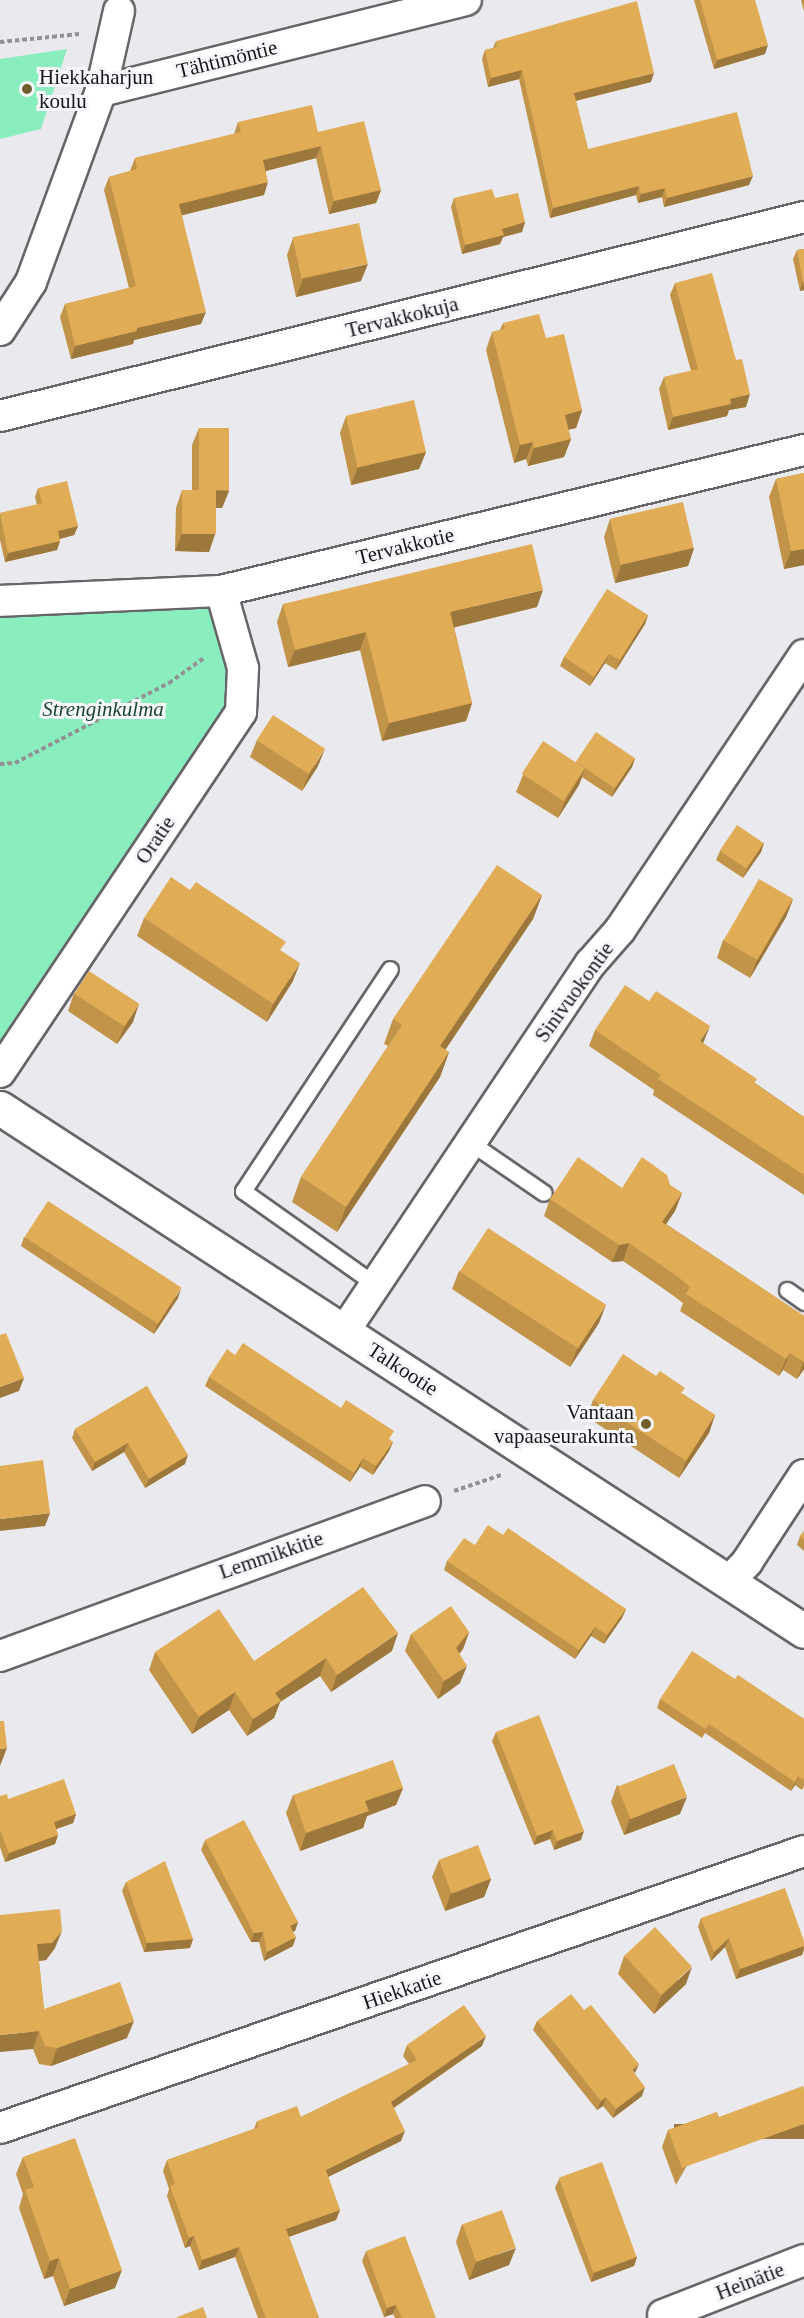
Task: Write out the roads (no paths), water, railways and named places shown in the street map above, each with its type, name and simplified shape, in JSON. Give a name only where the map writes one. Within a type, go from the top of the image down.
[{"type":"street","name":"Tähtimöntie","points":[[101,90],[466,0]]},
{"type":"street","points":[[0,330],[31,282],[101,90],[116,23]]},
{"type":"street","name":"Tervakkokuja","points":[[0,416],[804,217]]},
{"type":"street","name":"Tervakkotie","points":[[0,601],[221,591],[804,450]]},
{"type":"street","name":"Oratie","points":[[0,1072],[241,712],[243,668],[221,591]]},
{"type":"street","name":"Sinivuokontie","points":[[345,1330],[804,655]]},
{"type":"street","name":"Talkootie","points":[[0,1108],[345,1330],[804,1631]]},
{"type":"street","points":[[728,1582],[747,1562],[804,1475]]},
{"type":"street","name":"Lemmikkitie","points":[[0,1656],[425,1501]]},
{"type":"street","name":"Hiekkatie","points":[[0,2128],[804,1851]]},
{"type":"street","name":"Heinätie","points":[[663,2315],[804,2260]]},
{"type":"lane","points":[[376,1285],[243,1191],[390,969]]},
{"type":"lane","points":[[471,1143],[544,1193]]},
{"type":"lane","points":[[787,1290],[804,1302]]},
{"type":"place","name":"Hiekkaharjun koulu","points":[[27,89]]},
{"type":"place","name":"Vantaan vapaaseurakunta","points":[[646,1424]]},
{"type":"park label","name":"Strenginkulma","points":[[103,709]]}]
